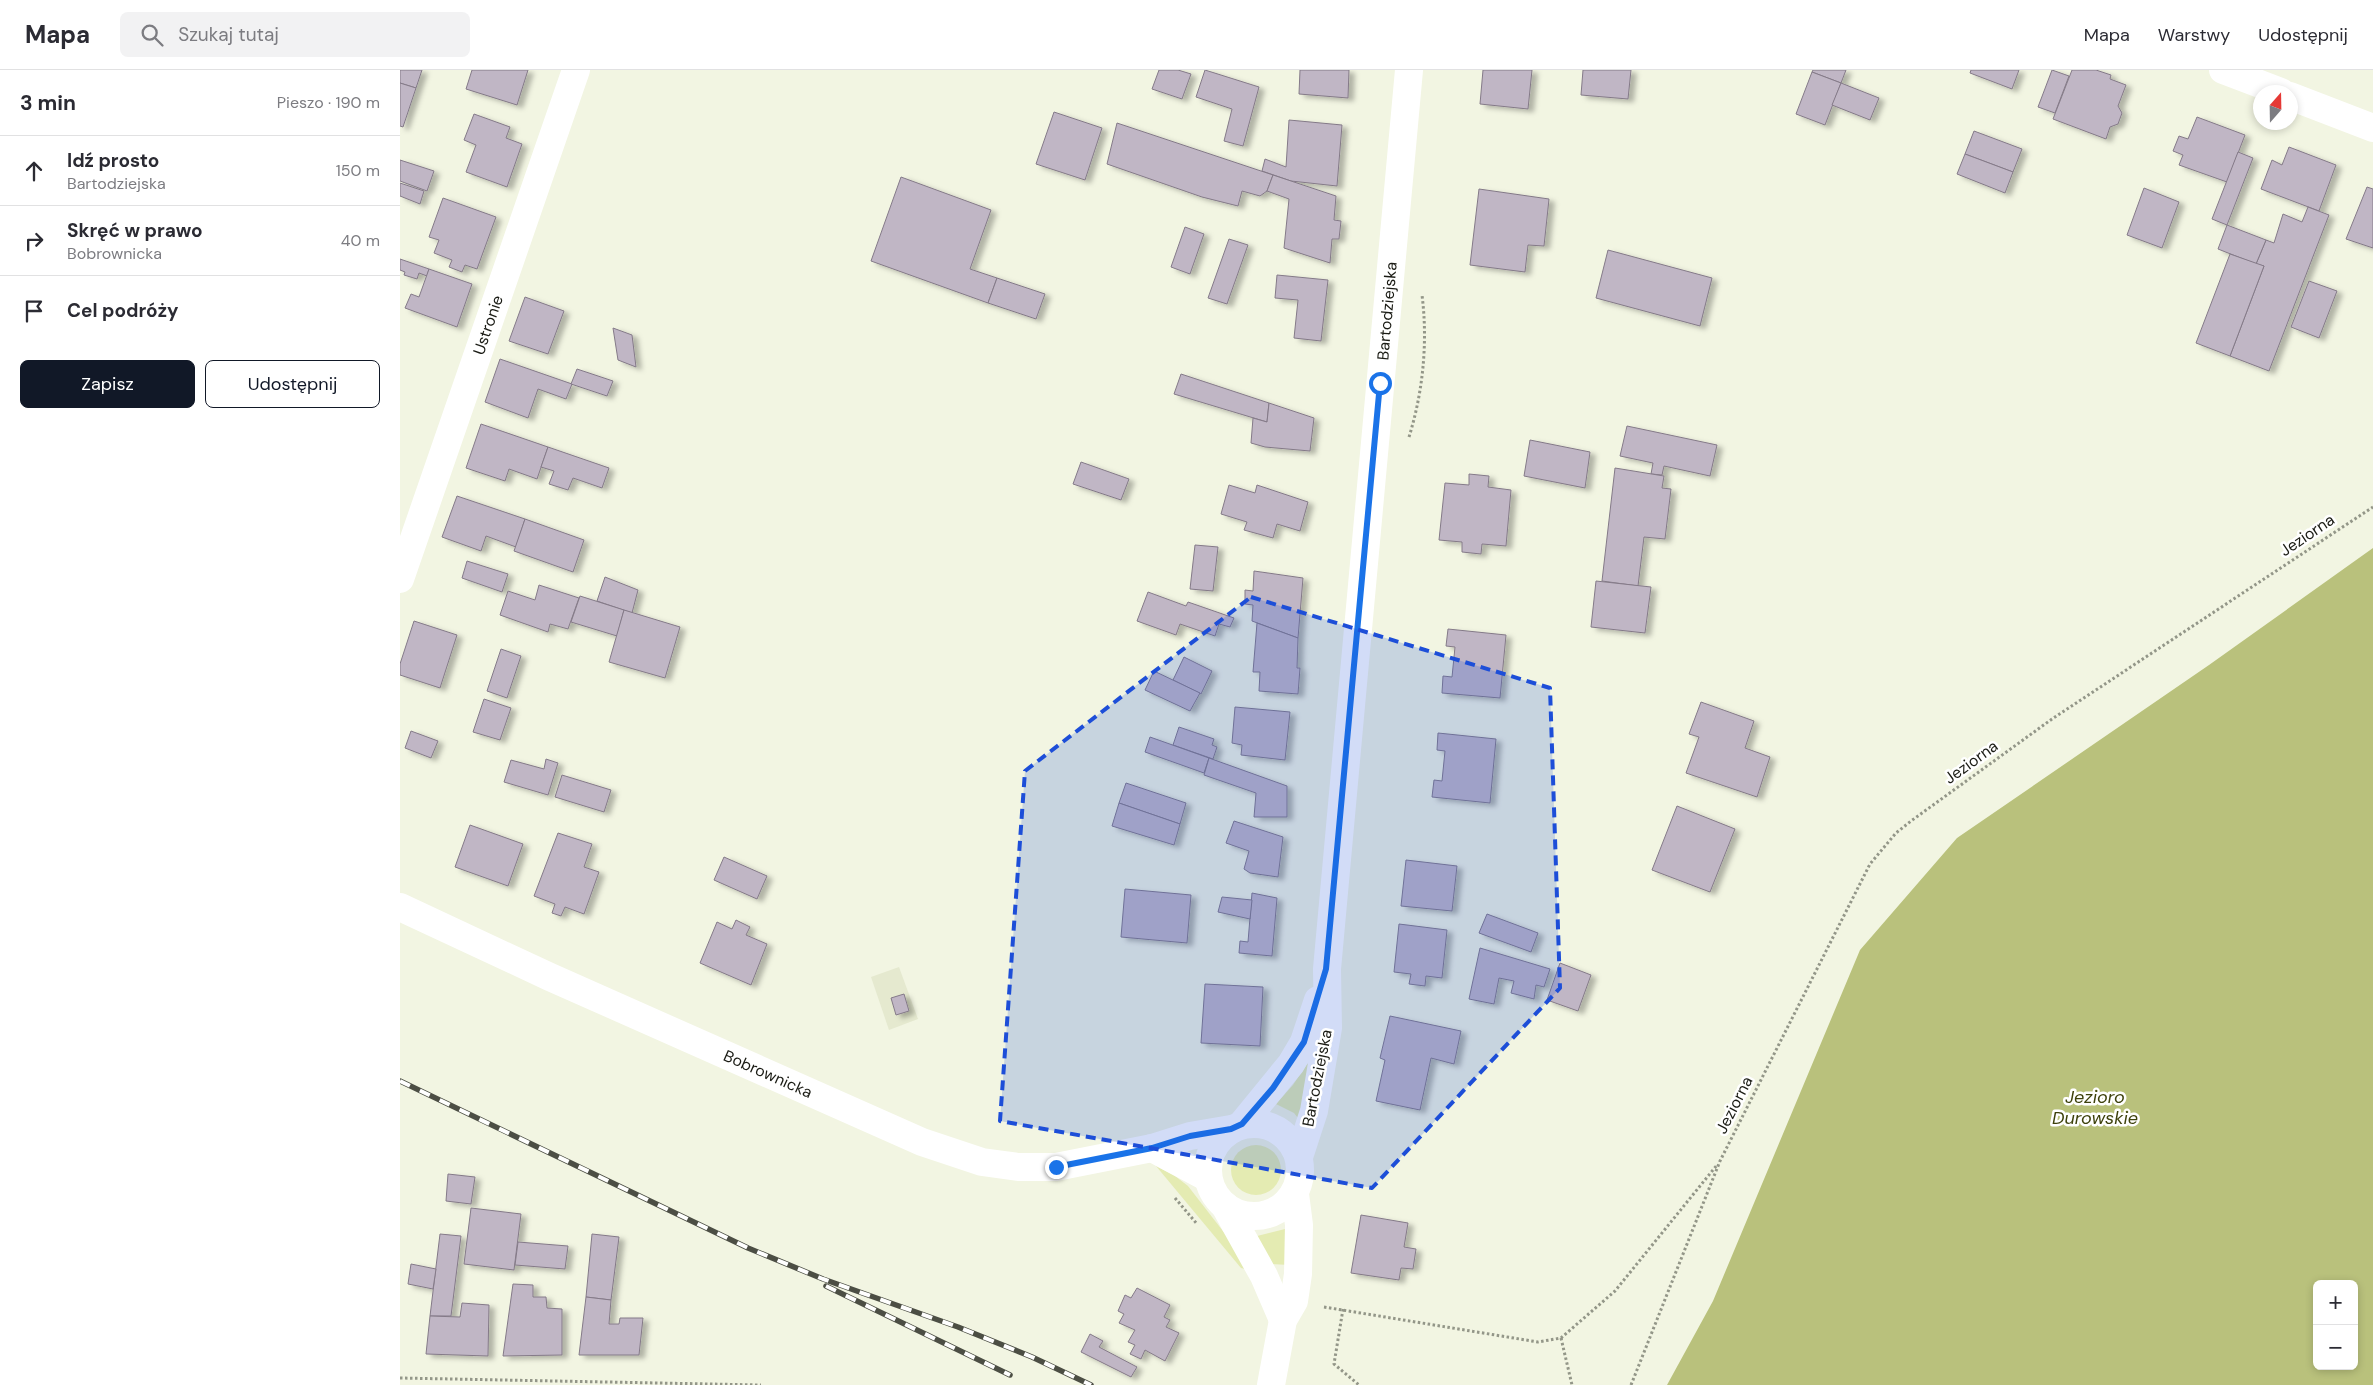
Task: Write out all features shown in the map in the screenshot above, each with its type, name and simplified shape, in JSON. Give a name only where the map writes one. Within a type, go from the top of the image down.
[{"type":"street","name":"Ustronie","points":[[400,579],[576,70]]},
{"type":"street","name":"Bartodziejska","points":[[1299,1157],[1314,1111],[1328,1028],[1326,969],[1409,70]]},
{"type":"street","points":[[2223,70],[2263,85]]},
{"type":"street","points":[[2298,99],[2373,128]]},
{"type":"street","name":"Bobrownicka","points":[[400,907],[550,977],[922,1142],[964,1158],[998,1165],[1056,1167],[1152,1148],[1190,1136],[1236,1127]]},
{"type":"street","name":"Bartodziejska","points":[[1236,1127],[1273,1088],[1304,1042],[1326,969]]},
{"type":"street","points":[[1270,1385],[1282,1320],[1294,1301],[1298,1274],[1299,1225],[1295,1194],[1301,1169],[1299,1157],[1293,1144],[1283,1133],[1270,1126],[1256,1123],[1236,1127],[1221,1137],[1214,1146],[1208,1161],[1208,1178],[1214,1194],[1225,1206],[1264,1276],[1282,1320]]},
{"type":"street","points":[[1152,1148],[1208,1178]]},
{"type":"street","points":[[1225,1206],[1239,1214],[1255,1217],[1262,1216],[1284,1206],[1295,1194]]},
{"type":"path","points":[[1407,444],[1419,406],[1425,322],[1421,292]]},
{"type":"path","name":"Jeziorna","points":[[1720,1161],[1870,864],[1896,833],[2052,719],[2373,507]]},
{"type":"path","points":[[1319,1306],[1538,1342],[1562,1338],[1615,1291],[1720,1161]]},
{"type":"path","points":[[1631,1385],[1720,1161]]},
{"type":"path","points":[[1172,1194],[1203,1231]]},
{"type":"path","points":[[1344,1309],[1334,1364],[1359,1385]]},
{"type":"path","points":[[1562,1338],[1572,1385]]},
{"type":"path","points":[[400,1378],[761,1385]]},
{"type":"highlighted area","points":[[1251,597],[1550,688],[1560,988],[1372,1188],[1000,1121],[1025,771]]},
{"type":"shaded area","points":[[899,967],[918,1019],[889,1030],[871,977]]},
{"type":"shaded area","points":[[1307,1064],[1311,1065],[1311,1074],[1298,1118],[1294,1113],[1276,1104],[1293,1085]]},
{"type":"shaded area","points":[[1256,1145],[1266,1147],[1274,1152],[1279,1160],[1281,1170],[1279,1180],[1274,1188],[1266,1193],[1256,1195],[1246,1193],[1238,1188],[1233,1180],[1231,1170],[1233,1160],[1238,1152],[1246,1147]]},
{"type":"shaded area","points":[[1156,1166],[1175,1176],[1188,1186],[1226,1235],[1249,1270],[1241,1268]]},
{"type":"shaded area","points":[[1285,1229],[1290,1265],[1269,1264],[1257,1236]]},
{"type":"water","name":"Jezioro Durowskie","points":[[2373,548],[2373,1385],[1667,1385],[1713,1301],[1860,950],[1957,838],[2209,665]]},
{"type":"building","points":[[400,70],[422,70],[416,88],[400,83]]},
{"type":"building","points":[[472,70],[528,70],[517,105],[466,89]]},
{"type":"building","points":[[1159,70],[1178,70],[1191,74],[1182,99],[1152,89]]},
{"type":"building","points":[[1205,70],[1259,87],[1243,146],[1224,141],[1232,109],[1196,97]]},
{"type":"building","points":[[1300,70],[1349,70],[1348,98],[1299,94]]},
{"type":"building","points":[[1483,70],[1532,70],[1528,109],[1480,104]]},
{"type":"building","points":[[1583,70],[1631,70],[1628,99],[1581,95]]},
{"type":"building","points":[[1813,70],[1846,70],[1841,83],[1812,72]]},
{"type":"building","points":[[1971,70],[2019,70],[2012,89],[1970,73]]},
{"type":"building","points":[[2052,70],[2069,76],[2055,113],[2038,107]]},
{"type":"building","points":[[2072,70],[2096,70],[2111,75],[2110,79],[2126,85],[2118,106],[2122,113],[2118,124],[2110,127],[2106,139],[2053,119]]},
{"type":"building","points":[[1812,72],[1841,83],[1825,125],[1796,114]]},
{"type":"building","points":[[400,83],[416,88],[403,127],[400,126]]},
{"type":"building","points":[[1841,83],[1879,98],[1870,120],[1832,105]]},
{"type":"building","points":[[1054,112],[1102,128],[1085,180],[1036,164]]},
{"type":"building","points":[[474,114],[510,127],[506,138],[522,144],[507,187],[466,172],[476,145],[464,140]]},
{"type":"building","points":[[2197,117],[2245,135],[2227,182],[2179,165],[2183,155],[2173,151],[2179,136],[2188,139]]},
{"type":"building","points":[[1289,120],[1342,125],[1337,186],[1291,181],[1262,171],[1265,159],[1286,167]]},
{"type":"building","points":[[1117,123],[1273,175],[1267,191],[1260,196],[1242,191],[1238,206],[1202,197],[1107,164]]},
{"type":"building","points":[[1974,131],[2022,149],[2013,172],[1965,154]]},
{"type":"building","points":[[2289,147],[2336,165],[2319,211],[2261,189],[2272,160],[2282,165]]},
{"type":"building","points":[[2238,152],[2253,158],[2227,225],[2212,219]]},
{"type":"building","points":[[1965,154],[2013,172],[2005,193],[1957,174]]},
{"type":"building","points":[[400,160],[434,171],[427,191],[400,181]]},
{"type":"building","points":[[1273,175],[1336,196],[1334,220],[1341,221],[1339,239],[1332,239],[1330,263],[1284,248],[1289,199],[1267,191]]},
{"type":"building","points":[[901,177],[991,210],[970,269],[997,278],[988,303],[871,261]]},
{"type":"building","points":[[400,183],[424,191],[420,204],[400,196]]},
{"type":"building","points":[[2367,187],[2373,189],[2373,248],[2346,239]]},
{"type":"building","points":[[2144,188],[2179,202],[2162,248],[2127,235]]},
{"type":"building","points":[[1479,189],[1549,199],[1544,246],[1528,245],[1525,272],[1470,265]]},
{"type":"building","points":[[443,198],[496,217],[477,269],[465,265],[462,272],[449,267],[452,260],[434,253],[439,240],[429,237]]},
{"type":"building","points":[[2308,207],[2329,215],[2269,371],[2230,356],[2264,266],[2256,264],[2266,240],[2274,243],[2283,214],[2302,222]]},
{"type":"building","points":[[2227,225],[2266,240],[2256,264],[2218,249]]},
{"type":"building","points":[[1185,227],[1204,234],[1190,274],[1171,267]]},
{"type":"building","points":[[1229,239],[1248,245],[1227,304],[1208,298]]},
{"type":"building","points":[[1608,250],[1712,278],[1700,326],[1596,298]]},
{"type":"building","points":[[2230,254],[2264,266],[2230,356],[2196,343]]},
{"type":"building","points":[[400,259],[429,269],[427,276],[419,273],[417,279],[404,275],[405,272],[400,270]]},
{"type":"building","points":[[429,269],[472,284],[457,327],[405,308],[411,294],[419,297]]},
{"type":"building","points":[[1277,275],[1328,280],[1321,341],[1294,338],[1298,300],[1275,298]]},
{"type":"building","points":[[997,278],[1045,294],[1036,319],[988,303]]},
{"type":"building","points":[[2309,281],[2337,291],[2319,338],[2291,327]]},
{"type":"building","points":[[525,297],[564,311],[548,354],[509,341]]},
{"type":"building","points":[[613,328],[632,335],[636,367],[618,360]]},
{"type":"building","points":[[500,359],[572,384],[566,399],[538,389],[528,418],[485,402]]},
{"type":"building","points":[[577,369],[613,381],[607,396],[571,384]]},
{"type":"building","points":[[1181,374],[1269,403],[1267,422],[1174,394]]},
{"type":"building","points":[[1269,403],[1314,418],[1310,451],[1265,447],[1251,443],[1253,418],[1267,422]]},
{"type":"building","points":[[481,424],[548,447],[537,479],[509,469],[505,481],[466,468]]},
{"type":"building","points":[[1627,426],[1717,445],[1710,476],[1664,466],[1662,475],[1651,474],[1653,463],[1620,456]]},
{"type":"building","points":[[1530,440],[1590,452],[1585,488],[1524,476]]},
{"type":"building","points":[[548,447],[609,468],[602,488],[573,478],[568,490],[549,484],[554,471],[541,467]]},
{"type":"building","points":[[1081,462],[1129,479],[1121,500],[1073,484]]},
{"type":"building","points":[[1615,468],[1664,476],[1662,488],[1671,489],[1665,539],[1644,537],[1638,586],[1602,581]]},
{"type":"building","points":[[1469,474],[1489,476],[1488,487],[1511,490],[1506,546],[1482,544],[1481,554],[1462,552],[1462,542],[1439,540],[1445,483],[1469,485]]},
{"type":"building","points":[[1229,485],[1255,493],[1257,485],[1308,502],[1300,531],[1277,524],[1273,538],[1244,530],[1247,522],[1221,514]]},
{"type":"building","points":[[457,496],[525,519],[516,547],[486,536],[481,551],[442,537]]},
{"type":"building","points":[[525,519],[584,540],[573,572],[514,551]]},
{"type":"building","points":[[1195,545],[1218,547],[1213,591],[1190,589]]},
{"type":"building","points":[[467,561],[508,574],[502,592],[462,578]]},
{"type":"building","points":[[1254,571],[1303,578],[1298,638],[1252,621],[1253,605],[1245,604],[1245,590],[1253,591]]},
{"type":"building","points":[[605,577],[638,590],[632,613],[597,601]]},
{"type":"building","points":[[1596,581],[1651,587],[1645,633],[1591,627]]},
{"type":"building","points":[[539,585],[579,598],[568,629],[550,624],[548,632],[500,615],[508,591],[535,600]]},
{"type":"building","points":[[1148,592],[1186,606],[1188,602],[1234,618],[1230,627],[1219,624],[1215,636],[1180,624],[1176,635],[1137,621]]},
{"type":"building","points":[[580,596],[624,610],[617,636],[571,622]]},
{"type":"building","points":[[624,610],[680,627],[665,678],[609,662]]},
{"type":"building","points":[[414,621],[457,635],[440,688],[400,675],[400,664]]},
{"type":"building","points":[[1257,623],[1298,638],[1297,668],[1300,668],[1298,694],[1259,691],[1260,672],[1253,672]]},
{"type":"building","points":[[1448,629],[1506,635],[1500,698],[1442,693],[1443,676],[1452,677],[1455,647],[1446,646]]},
{"type":"building","points":[[501,649],[521,656],[507,698],[487,691]]},
{"type":"building","points":[[1184,657],[1212,671],[1201,694],[1173,680]]},
{"type":"building","points":[[1154,671],[1200,693],[1190,711],[1145,690]]},
{"type":"building","points":[[484,699],[511,708],[500,740],[473,732]]},
{"type":"building","points":[[1701,702],[1754,721],[1745,748],[1770,757],[1757,797],[1686,773],[1699,737],[1689,734]]},
{"type":"building","points":[[1235,707],[1290,712],[1285,760],[1241,755],[1242,745],[1232,743]]},
{"type":"building","points":[[1179,727],[1214,739],[1212,745],[1217,747],[1213,759],[1173,745]]},
{"type":"building","points":[[411,731],[438,741],[431,758],[405,748]]},
{"type":"building","points":[[1438,733],[1496,739],[1490,803],[1432,797],[1434,780],[1442,781],[1445,751],[1437,750]]},
{"type":"building","points":[[1150,737],[1209,758],[1204,773],[1145,752]]},
{"type":"building","points":[[1209,758],[1287,786],[1287,817],[1254,817],[1256,793],[1204,775]]},
{"type":"building","points":[[546,759],[558,763],[548,795],[504,782],[511,760],[544,769]]},
{"type":"building","points":[[562,775],[611,790],[604,812],[555,797]]},
{"type":"building","points":[[1126,783],[1186,803],[1180,824],[1119,803]]},
{"type":"building","points":[[1119,803],[1180,824],[1174,845],[1112,826]]},
{"type":"building","points":[[1677,806],[1735,829],[1710,892],[1652,870]]},
{"type":"building","points":[[1234,821],[1283,837],[1278,877],[1250,873],[1244,869],[1249,851],[1226,843]]},
{"type":"building","points":[[470,825],[523,844],[508,886],[455,867]]},
{"type":"building","points":[[558,833],[592,844],[584,867],[599,872],[584,914],[565,907],[561,916],[552,913],[555,904],[534,896]]},
{"type":"building","points":[[724,857],[767,876],[757,899],[714,880]]},
{"type":"building","points":[[1406,860],[1457,866],[1452,911],[1401,906]]},
{"type":"building","points":[[1125,889],[1191,895],[1187,943],[1121,937]]},
{"type":"building","points":[[1252,893],[1277,898],[1272,956],[1239,953],[1240,941],[1248,942]]},
{"type":"building","points":[[1222,897],[1252,900],[1250,919],[1218,912]]},
{"type":"building","points":[[1487,914],[1538,933],[1531,952],[1479,933]]},
{"type":"building","points":[[736,920],[750,927],[746,935],[767,944],[751,985],[700,963],[717,922],[732,929]]},
{"type":"building","points":[[1399,924],[1447,930],[1442,978],[1426,976],[1425,986],[1409,984],[1411,974],[1394,972]]},
{"type":"building","points":[[1480,948],[1550,969],[1544,987],[1536,985],[1534,999],[1511,993],[1514,981],[1499,978],[1494,1004],[1469,999]]},
{"type":"building","points":[[1560,963],[1591,975],[1578,1011],[1547,1000]]},
{"type":"building","points":[[1205,984],[1263,987],[1260,1046],[1201,1043]]},
{"type":"building","points":[[904,994],[909,1011],[896,1015],[891,998]]},
{"type":"building","points":[[1390,1016],[1461,1031],[1454,1064],[1431,1058],[1420,1110],[1376,1101],[1385,1060],[1380,1058]]},
{"type":"building","points":[[448,1174],[475,1177],[471,1204],[446,1201]]},
{"type":"building","points":[[471,1208],[521,1214],[514,1270],[464,1264]]},
{"type":"building","points":[[1361,1215],[1408,1223],[1404,1247],[1416,1249],[1413,1269],[1401,1268],[1399,1280],[1351,1273]]},
{"type":"building","points":[[440,1234],[461,1236],[451,1316],[430,1316]]},
{"type":"building","points":[[592,1234],[619,1237],[611,1300],[586,1297]]},
{"type":"building","points":[[518,1242],[568,1246],[565,1269],[515,1265]]},
{"type":"building","points":[[411,1264],[436,1269],[433,1289],[408,1284]]},
{"type":"building","points":[[513,1284],[533,1285],[533,1297],[546,1297],[547,1308],[562,1309],[562,1355],[503,1356]]},
{"type":"building","points":[[1137,1288],[1170,1305],[1164,1317],[1170,1320],[1166,1327],[1179,1333],[1165,1361],[1145,1350],[1141,1359],[1130,1354],[1135,1345],[1128,1342],[1135,1330],[1119,1323],[1124,1314],[1118,1311],[1125,1295],[1131,1298]]},
{"type":"building","points":[[586,1297],[611,1300],[609,1324],[619,1324],[620,1318],[643,1318],[639,1355],[579,1355]]},
{"type":"building","points":[[462,1303],[489,1305],[488,1356],[426,1354],[430,1316],[460,1317]]},
{"type":"building","points":[[1090,1334],[1103,1341],[1099,1347],[1137,1367],[1131,1377],[1081,1352]]},
{"type":"railway","points":[[400,1081],[748,1248],[823,1279],[958,1327],[1032,1357],[1091,1385]]},
{"type":"railway","points":[[826,1286],[1010,1375]]},
{"type":"route","points":[[1056,1167],[1152,1148],[1190,1136],[1231,1129],[1242,1124],[1292,1064],[1312,1023],[1326,969],[1380,383]]}]
